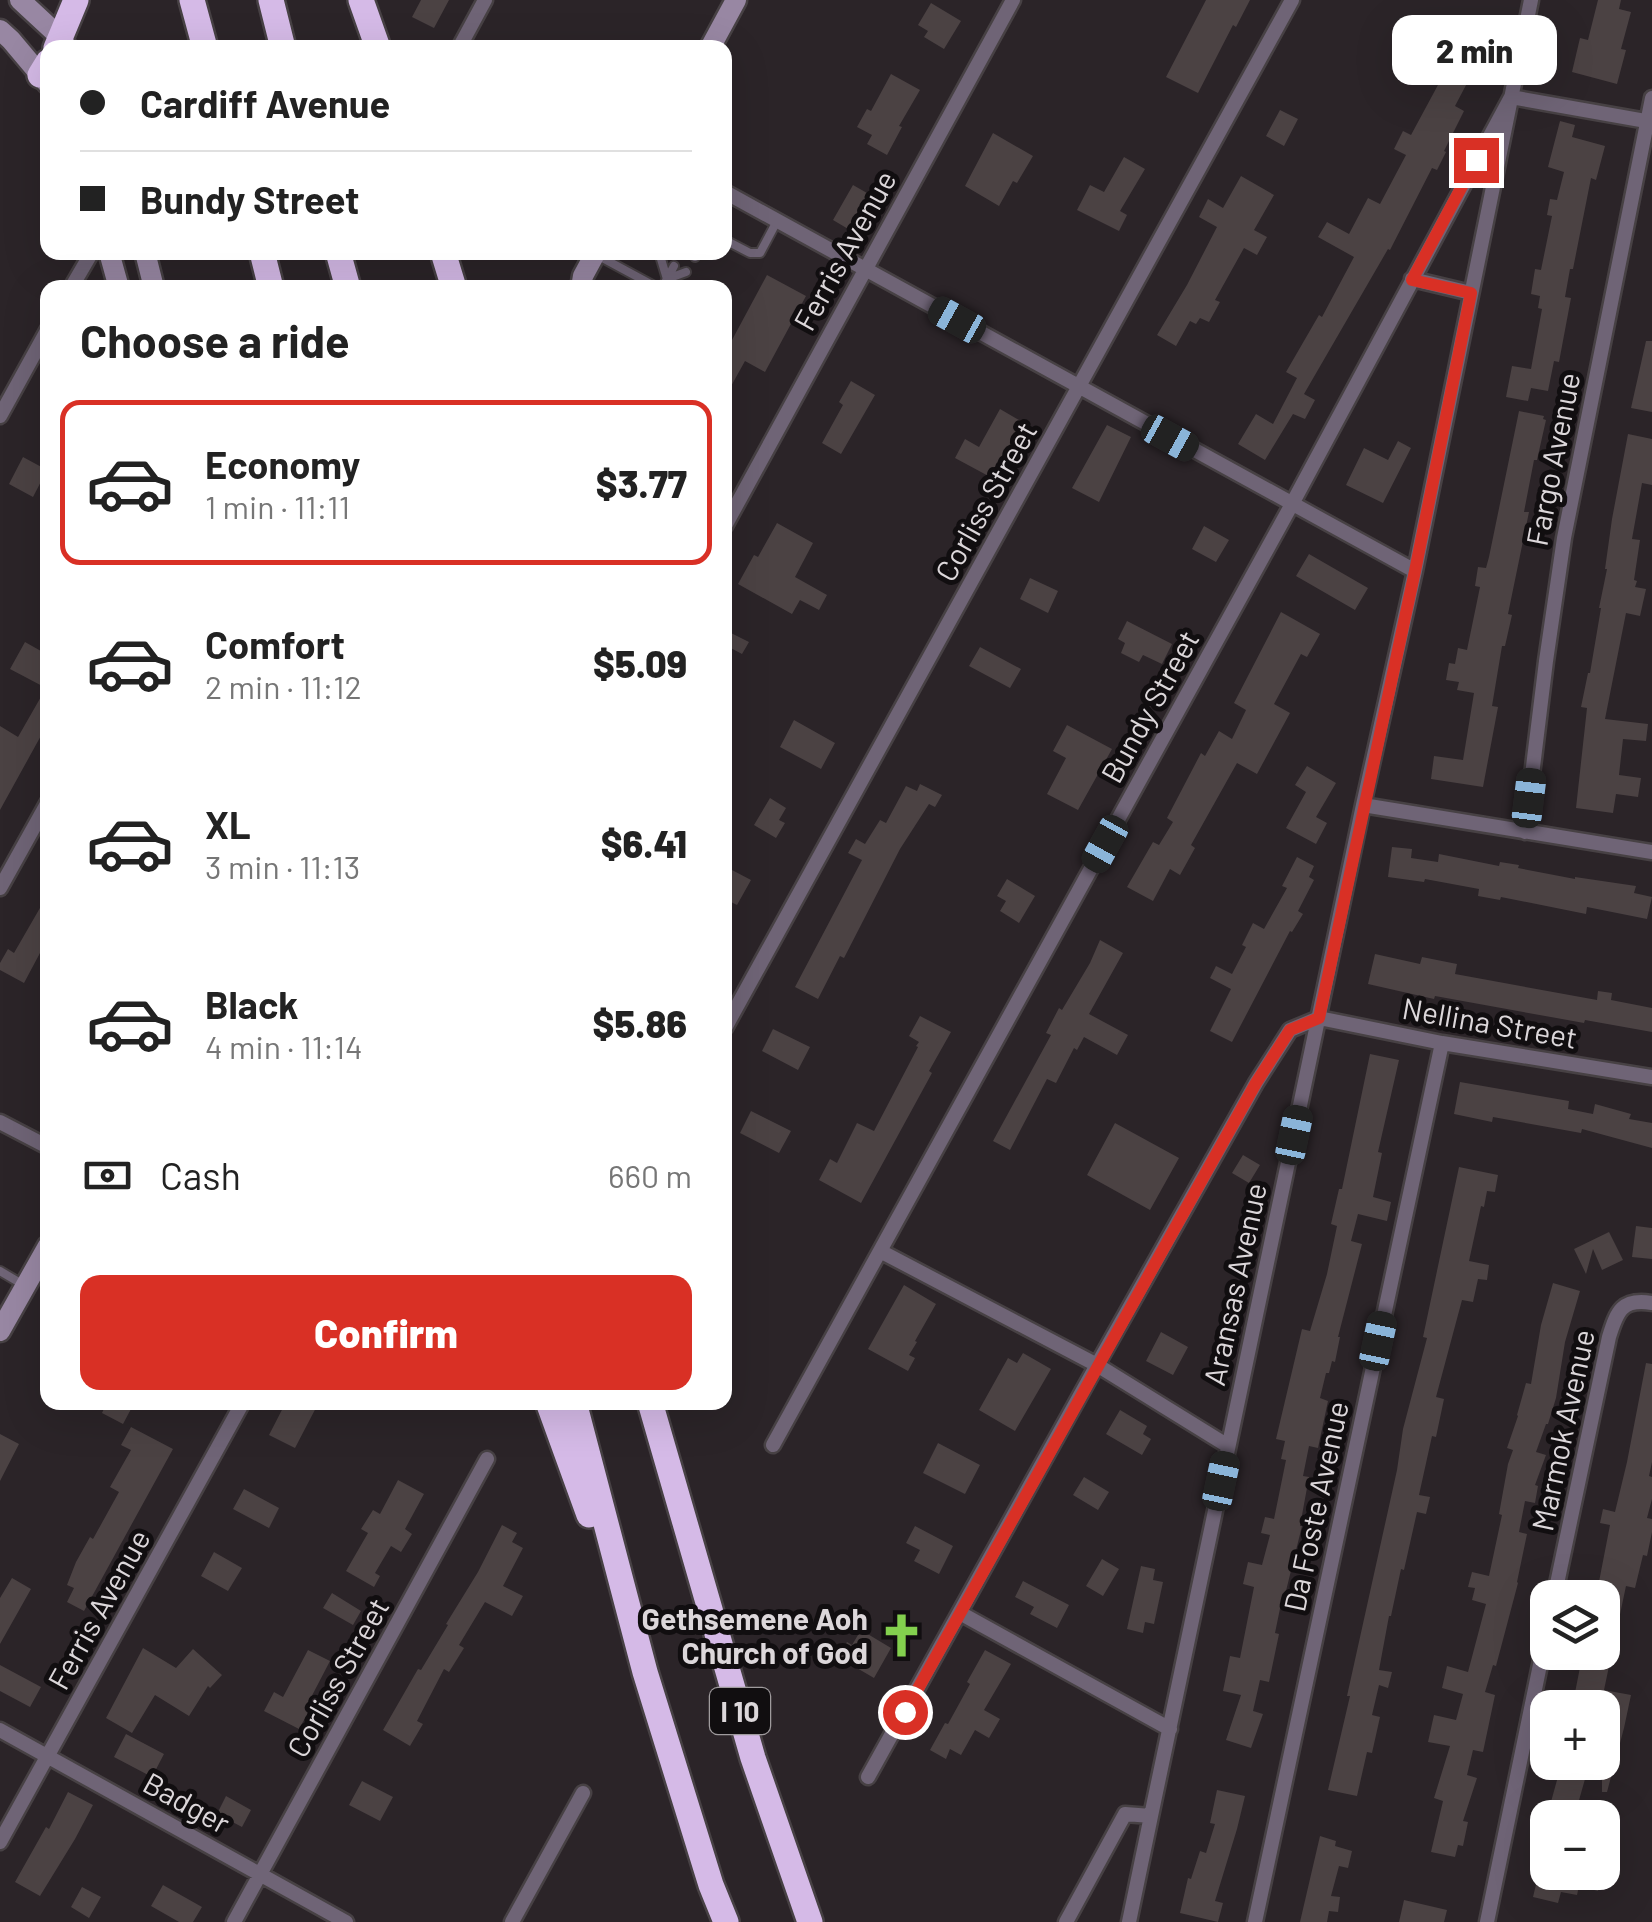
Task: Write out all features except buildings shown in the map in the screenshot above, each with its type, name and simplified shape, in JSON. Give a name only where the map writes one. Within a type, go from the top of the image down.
[{"type":"highway","points":[[62,40],[76,0]]},
{"type":"highway","points":[[192,0],[203,40]]},
{"type":"highway","points":[[271,0],[282,40]]},
{"type":"highway","points":[[361,0],[375,40]]},
{"type":"highway","points":[[551,1410],[645,1672]]},
{"type":"highway","name":"I 10","points":[[576,1410],[645,1672],[726,1922]]},
{"type":"highway","name":"I 10","points":[[652,1410],[754,1758],[810,1922]]},
{"type":"highway","points":[[669,1410],[678,1498]]},
{"type":"main road","points":[[20,0],[57,40]]},
{"type":"main road","points":[[714,40],[733,1]]},
{"type":"main road","points":[[0,30],[40,69]]},
{"type":"main road","points":[[0,1332],[40,1260]]},
{"type":"street","points":[[463,40],[485,0]]},
{"type":"street","name":"Ferris Avenue","points":[[732,513],[1013,0]]},
{"type":"street","name":"Corliss Street","points":[[732,1015],[1292,0]]},
{"type":"street","name":"Aransas Avenue","points":[[1129,1922],[1415,571],[1531,0]]},
{"type":"street","points":[[1511,97],[1650,121]]},
{"type":"street","name":"Bundy Street","points":[[773,1445],[1292,504],[1511,97]]},
{"type":"street","name":"Fargo Avenue","points":[[1525,832],[1564,538],[1652,98]]},
{"type":"street","points":[[732,196],[1415,571]]},
{"type":"street","points":[[1412,280],[1471,293]]},
{"type":"street","points":[[0,416],[40,344]]},
{"type":"street","points":[[1364,806],[1652,852]]},
{"type":"street","points":[[0,888],[40,816]]},
{"type":"street","points":[[868,1777],[1247,1100],[1290,1030],[1319,1018]]},
{"type":"street","name":"Nellina Street","points":[[1319,1018],[1442,1043],[1652,1076]]},
{"type":"street","name":"Da Foste Avenue","points":[[1255,1922],[1442,1043]]},
{"type":"street","points":[[0,1122],[40,1143]]},
{"type":"street","points":[[880,1251],[1097,1365],[1228,1446]]},
{"type":"street","name":"Marmok Avenue","points":[[1558,1580],[1616,1316],[1632,1302],[1652,1303]]},
{"type":"street","name":"Ferris Avenue","points":[[0,1842],[240,1410]]},
{"type":"street","name":"Corliss Street","points":[[234,1922],[487,1458]]},
{"type":"street","points":[[960,1613],[1170,1729]]},
{"type":"street","points":[[1488,1922],[1539,1670]]},
{"type":"street","name":"Badger","points":[[0,1730],[346,1922]]},
{"type":"street","points":[[512,1922],[583,1793]]},
{"type":"street","points":[[1066,1922],[1125,1814],[1151,1816]]},
{"type":"lane","points":[[732,244],[760,254],[777,221]]},
{"type":"lane","points":[[610,260],[653,280]]},
{"type":"lane","points":[[665,280],[674,266]]},
{"type":"lane","points":[[670,280],[686,272]]},
{"type":"lane","points":[[0,1271],[25,1286]]},
{"type":"place","name":"Gethsemene Aoh Church of God","points":[[901,1635]]},
{"type":"route","points":[[905,1712],[1256,1083],[1290,1030],[1319,1018],[1471,293],[1412,280],[1476,160]]}]
